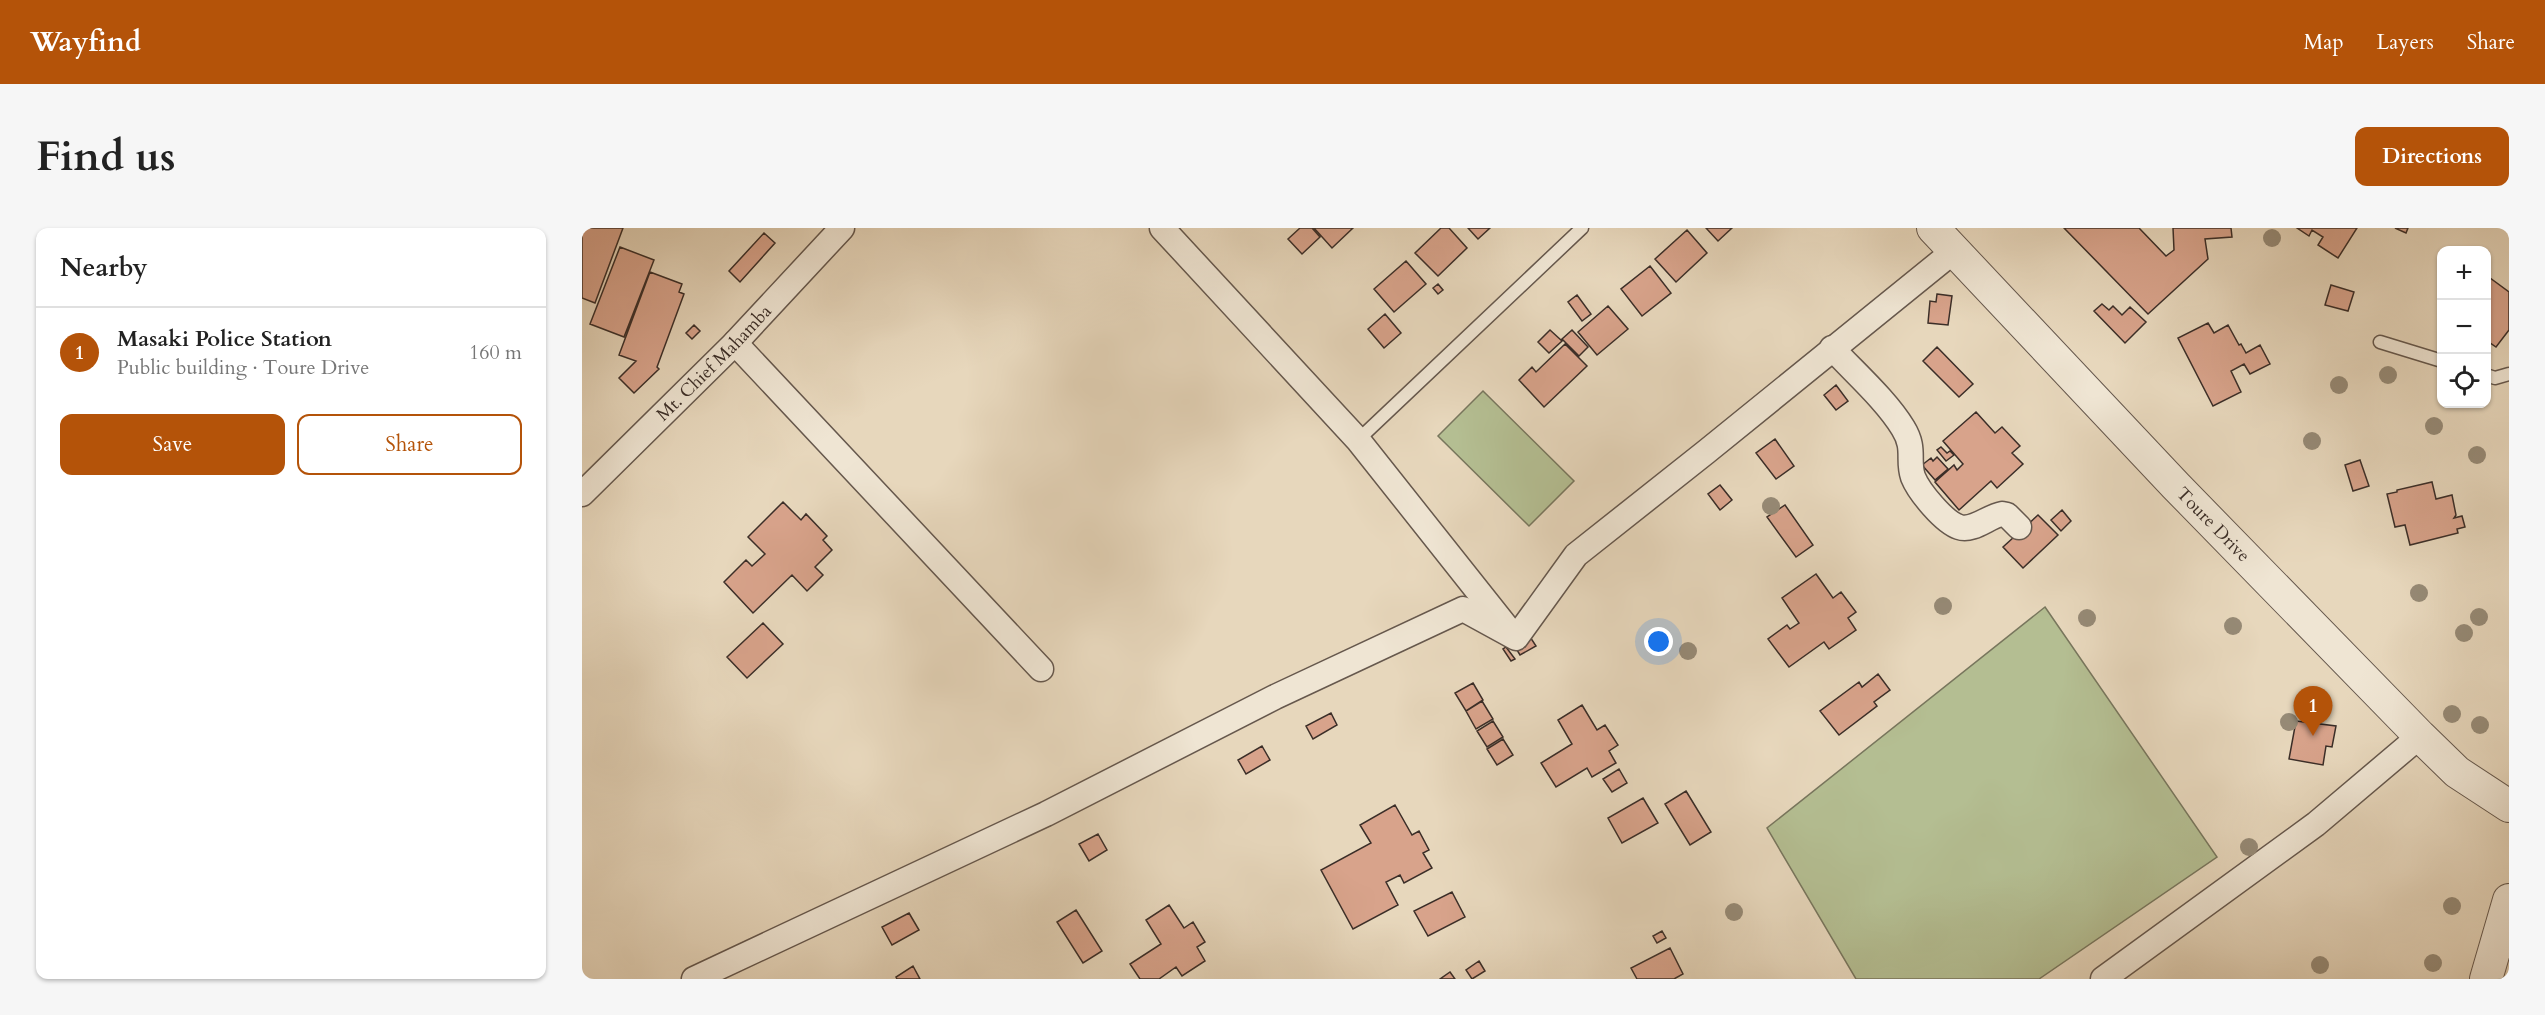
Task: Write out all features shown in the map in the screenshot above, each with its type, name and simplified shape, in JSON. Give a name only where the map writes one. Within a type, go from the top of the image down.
[{"type":"street","name":"Mt. Chief Mahamba","points":[[582,494],[735,343],[842,228]]},
{"type":"street","points":[[1162,228],[1358,440],[1515,638]]},
{"type":"street","name":"Toure Drive","points":[[1933,228],[2176,486],[2420,736],[2457,772],[2509,806]]},
{"type":"street","points":[[1515,638],[1576,555],[1954,250]]},
{"type":"street","points":[[735,343],[1041,669]]},
{"type":"street","points":[[1832,348],[1902,426],[1911,444],[1913,476],[1934,507],[1950,522],[1962,528],[1972,527],[2002,513],[2019,526]]},
{"type":"street","points":[[694,979],[1046,814],[1275,697],[1463,609],[1515,638]]},
{"type":"street","points":[[2103,979],[2316,824],[2420,736]]},
{"type":"street","points":[[2486,979],[2509,900]]},
{"type":"lane","points":[[1358,440],[1582,228]]},
{"type":"lane","points":[[2380,342],[2437,359]]},
{"type":"lane","points":[[2491,377],[2509,374]]},
{"type":"green space","points":[[1483,391],[1574,481],[1529,526],[1438,436]]},
{"type":"green space","points":[[2045,607],[2217,857],[2039,979],[1856,979],[1767,828]]},
{"type":"building","points":[[582,228],[623,228],[595,303],[582,298]]},
{"type":"building","points":[[1300,228],[1312,228],[1320,237],[1302,254],[1288,239]]},
{"type":"building","points":[[1314,228],[1353,228],[1332,248]]},
{"type":"building","points":[[1441,228],[1449,228],[1467,248],[1438,276],[1415,253]]},
{"type":"building","points":[[1468,228],[1490,228],[1478,239]]},
{"type":"building","points":[[1706,228],[1732,228],[1718,241]]},
{"type":"building","points":[[2064,228],[2139,228],[2166,256],[2174,250],[2173,228],[2231,228],[2232,237],[2205,239],[2208,259],[2148,314]]},
{"type":"building","points":[[2297,228],[2357,228],[2338,258],[2318,245],[2323,237],[2312,230],[2309,236]]},
{"type":"building","points":[[2395,228],[2408,228],[2406,233]]},
{"type":"building","points":[[1687,230],[1707,253],[1676,282],[1655,259]]},
{"type":"building","points":[[764,233],[775,243],[740,282],[729,271]]},
{"type":"building","points":[[620,247],[654,260],[624,337],[590,324]]},
{"type":"building","points":[[1406,261],[1426,284],[1394,312],[1374,289]]},
{"type":"building","points":[[1650,266],[1671,293],[1642,316],[1621,289]]},
{"type":"building","points":[[650,272],[682,284],[679,292],[684,294],[657,367],[659,369],[634,393],[619,378],[636,361],[619,355]]},
{"type":"building","points":[[2491,279],[2509,292],[2509,330],[2496,347],[2491,344]]},
{"type":"building","points":[[1438,284],[1443,290],[1438,294],[1433,288]]},
{"type":"building","points":[[2331,285],[2354,292],[2348,311],[2325,305]]},
{"type":"building","points":[[1937,294],[1952,296],[1948,325],[1928,323],[1930,301],[1936,302]]},
{"type":"building","points":[[1577,295],[1591,314],[1582,321],[1568,302]]},
{"type":"building","points":[[2102,304],[2109,310],[2113,306],[2122,315],[2130,307],[2146,322],[2125,343],[2094,311]]},
{"type":"building","points":[[1608,306],[1628,329],[1597,355],[1578,332]]},
{"type":"building","points":[[1385,314],[1401,333],[1384,348],[1368,329]]},
{"type":"building","points":[[2208,323],[2214,333],[2228,325],[2246,353],[2260,345],[2270,364],[2250,374],[2244,364],[2231,371],[2241,392],[2213,406],[2178,338]]},
{"type":"building","points":[[694,325],[700,331],[692,339],[686,333]]},
{"type":"building","points":[[1550,330],[1562,341],[1549,353],[1538,342]]},
{"type":"building","points":[[1572,330],[1588,347],[1579,356],[1562,339]]},
{"type":"building","points":[[1565,344],[1587,366],[1544,407],[1519,380],[1532,367],[1536,372]]},
{"type":"building","points":[[1937,347],[1973,384],[1959,397],[1923,361]]},
{"type":"building","points":[[1836,385],[1848,401],[1836,410],[1824,395]]},
{"type":"building","points":[[1976,412],[1995,433],[2002,427],[2020,446],[2012,453],[2023,464],[1997,488],[1991,481],[1959,510],[1935,482],[1954,465],[1957,470],[1963,464],[1943,441]]},
{"type":"building","points":[[1775,439],[1794,466],[1776,479],[1756,453]]},
{"type":"building","points":[[1941,447],[1947,453],[1950,451],[1954,455],[1946,461],[1937,450]]},
{"type":"building","points":[[1937,457],[1948,469],[1935,480],[1922,465],[1931,458],[1933,461]]},
{"type":"building","points":[[2360,460],[2369,486],[2353,491],[2345,465]]},
{"type":"building","points":[[2432,482],[2436,499],[2452,495],[2456,515],[2454,518],[2462,516],[2465,527],[2457,529],[2458,533],[2410,545],[2405,525],[2395,527],[2387,494]]},
{"type":"building","points":[[1720,485],[1732,500],[1720,510],[1708,494]]},
{"type":"building","points":[[783,502],[801,520],[806,514],[827,536],[823,540],[832,550],[815,567],[823,575],[807,591],[792,575],[753,613],[724,582],[746,560],[752,566],[765,554],[748,537]]},
{"type":"building","points":[[1785,505],[1813,545],[1796,557],[1767,517]]},
{"type":"building","points":[[2062,510],[2071,521],[2061,531],[2051,520]]},
{"type":"building","points":[[2038,515],[2058,535],[2023,568],[2003,547]]},
{"type":"building","points":[[1816,574],[1833,598],[1841,592],[1856,612],[1848,618],[1856,630],[1829,649],[1824,642],[1789,667],[1768,639],[1787,625],[1790,629],[1799,623],[1782,598]]},
{"type":"building","points":[[763,623],[783,644],[747,678],[727,657]]},
{"type":"building","points":[[1521,623],[1536,646],[1520,655],[1506,632]]},
{"type":"building","points":[[1506,647],[1515,659],[1511,661],[1503,649]]},
{"type":"building","points":[[1878,674],[1890,690],[1874,702],[1877,706],[1839,735],[1820,711],[1859,682],[1862,687]]},
{"type":"building","points":[[1473,683],[1483,700],[1466,711],[1455,693]]},
{"type":"building","points":[[1482,701],[1493,719],[1476,729],[1466,711]]},
{"type":"building","points":[[1582,705],[1597,730],[1605,725],[1618,745],[1609,751],[1616,763],[1592,777],[1587,768],[1556,787],[1541,763],[1572,744],[1558,720]]},
{"type":"building","points":[[1331,713],[1337,725],[1313,739],[1306,726]]},
{"type":"building","points":[[1493,721],[1503,737],[1487,747],[1477,731]]},
{"type":"building","points":[[2296,721],[2336,726],[2332,747],[2326,746],[2323,765],[2289,759]]},
{"type":"building","points":[[1503,739],[1513,755],[1497,765],[1487,749]]},
{"type":"building","points":[[1262,746],[1270,760],[1246,774],[1238,760]]},
{"type":"building","points":[[1619,769],[1627,783],[1612,792],[1603,779]]},
{"type":"building","points":[[1686,791],[1711,832],[1690,845],[1665,804]]},
{"type":"building","points":[[1643,798],[1658,823],[1622,843],[1608,818]]},
{"type":"building","points":[[1395,805],[1412,835],[1419,831],[1429,850],[1423,853],[1432,868],[1404,883],[1400,875],[1386,882],[1398,905],[1353,929],[1321,870],[1371,843],[1360,825]]},
{"type":"building","points":[[1098,834],[1107,850],[1089,861],[1079,844]]},
{"type":"building","points":[[1452,892],[1465,917],[1428,936],[1414,911]]},
{"type":"building","points":[[1169,905],[1184,928],[1193,922],[1205,942],[1197,947],[1205,961],[1182,976],[1176,967],[1159,979],[1140,979],[1130,964],[1161,944],[1146,920]]},
{"type":"building","points":[[1076,910],[1102,951],[1083,963],[1057,922]]},
{"type":"building","points":[[909,913],[919,930],[892,945],[882,927]]},
{"type":"building","points":[[1662,931],[1666,938],[1657,943],[1653,936]]},
{"type":"building","points":[[1670,948],[1683,974],[1674,979],[1637,979],[1631,968]]},
{"type":"building","points":[[1479,961],[1485,971],[1472,979],[1466,970]]},
{"type":"building","points":[[913,966],[920,979],[897,979],[896,977]]},
{"type":"building","points":[[1450,972],[1455,979],[1440,979]]},
{"type":"place","name":"Masaki Police Station","points":[[2313,736]]}]
